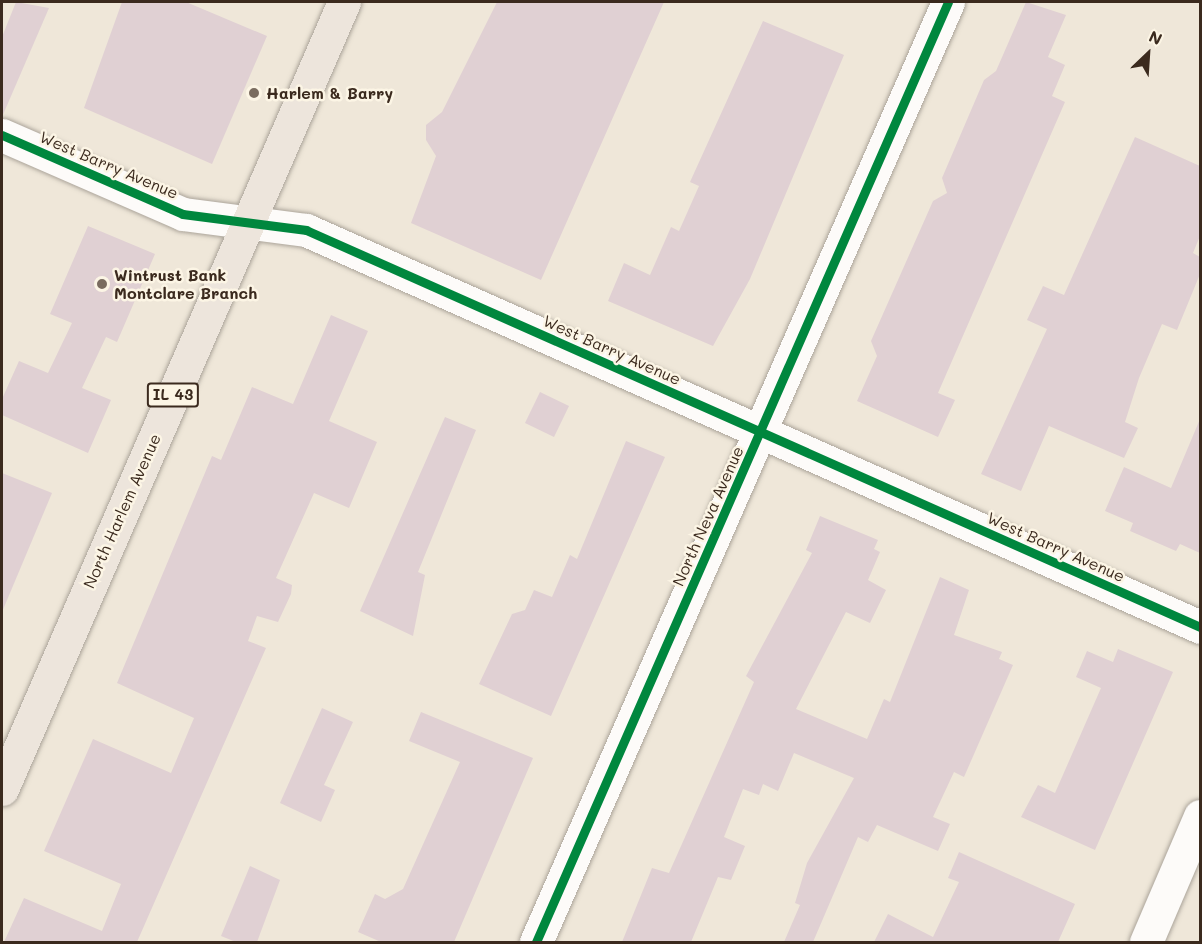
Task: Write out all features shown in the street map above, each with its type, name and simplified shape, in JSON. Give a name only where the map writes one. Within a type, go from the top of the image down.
[{"type":"main road","name":"North Harlem Avenue","points":[[2,789],[344,2]]},
{"type":"street","name":"North Neva Avenue","points":[[536,942],[762,433],[948,2]]},
{"type":"street","name":"West Barry Avenue","points":[[2,135],[183,214],[306,230],[1200,627]]},
{"type":"street","points":[[1146,942],[1200,816]]},
{"type":"building","points":[[16,2],[49,8],[2,117],[2,37]]},
{"type":"building","points":[[122,2],[186,2],[267,36],[212,164],[84,108]]},
{"type":"building","points":[[497,2],[664,2],[541,280],[411,223],[436,156],[426,140],[426,125],[442,112]]},
{"type":"building","points":[[1026,2],[1066,15],[1048,57],[1065,65],[1052,96],[1065,102],[938,393],[955,400],[938,437],[857,401],[877,356],[871,341],[933,201],[947,193],[942,178],[984,80],[996,71]]},
{"type":"building","points":[[763,21],[844,55],[750,279],[713,346],[608,301],[624,263],[650,275],[671,227],[679,231],[699,186],[690,182]]},
{"type":"building","points":[[1135,137],[1200,166],[1200,236],[1193,253],[1200,257],[1200,274],[1177,330],[1162,324],[1139,378],[1125,422],[1138,428],[1124,458],[1049,426],[1021,491],[981,474],[1047,329],[1027,320],[1043,286],[1064,295]]},
{"type":"building","points":[[88,226],[155,254],[117,342],[106,337],[82,388],[111,400],[88,453],[2,415],[2,399],[19,361],[48,373],[72,323],[50,314]]},
{"type":"building","points":[[331,315],[368,331],[329,421],[377,442],[349,508],[314,493],[276,578],[292,585],[291,594],[278,622],[257,616],[248,641],[266,648],[137,942],[4,942],[24,898],[102,931],[121,884],[44,851],[93,739],[171,773],[194,718],[117,683],[212,456],[221,460],[252,387],[293,404]]},
{"type":"building","points":[[540,392],[569,406],[554,437],[525,423]]},
{"type":"building","points":[[445,417],[476,430],[418,572],[425,575],[413,636],[360,611]]},
{"type":"building","points":[[1200,419],[1200,553],[1180,544],[1176,551],[1130,531],[1133,523],[1105,511],[1124,467],[1171,488]]},
{"type":"building","points":[[626,441],[665,457],[551,716],[479,684],[512,614],[525,610],[534,590],[552,597],[570,555],[577,559]]},
{"type":"building","points":[[2,473],[52,493],[2,612]]},
{"type":"building","points":[[820,516],[878,540],[874,549],[880,552],[868,580],[886,590],[870,623],[846,612],[796,709],[867,739],[884,699],[890,702],[940,577],[969,590],[954,635],[1002,652],[999,659],[1013,665],[964,777],[954,772],[933,817],[950,824],[938,851],[877,825],[868,842],[858,837],[813,942],[784,942],[800,905],[795,903],[807,863],[854,778],[794,753],[778,791],[763,784],[759,795],[743,789],[724,837],[745,846],[731,880],[718,877],[691,942],[622,942],[652,868],[669,873],[754,682],[746,676],[812,553],[806,550]]},
{"type":"building","points":[[1118,649],[1173,672],[1095,850],[1021,817],[1038,785],[1055,793],[1101,688],[1076,677],[1087,651],[1113,662]]},
{"type":"building","points":[[322,708],[353,722],[324,785],[335,790],[321,822],[280,803]]},
{"type":"building","points":[[421,712],[533,758],[454,942],[381,942],[358,932],[375,894],[385,899],[403,889],[460,762],[409,741]]},
{"type":"building","points":[[959,852],[1075,904],[1058,942],[874,942],[888,914],[933,937],[959,882],[948,878]]},
{"type":"building","points":[[250,866],[280,880],[257,942],[236,942],[221,936]]},
{"type":"cycle path","points":[[536,942],[948,2]]},
{"type":"cycle path","points":[[2,135],[183,214],[306,230],[1200,627]]},
{"type":"place","name":"Harlem & Barry","points":[[254,93]]},
{"type":"place","name":"Wintrust Bank Montclare Branch","points":[[102,284]]}]
